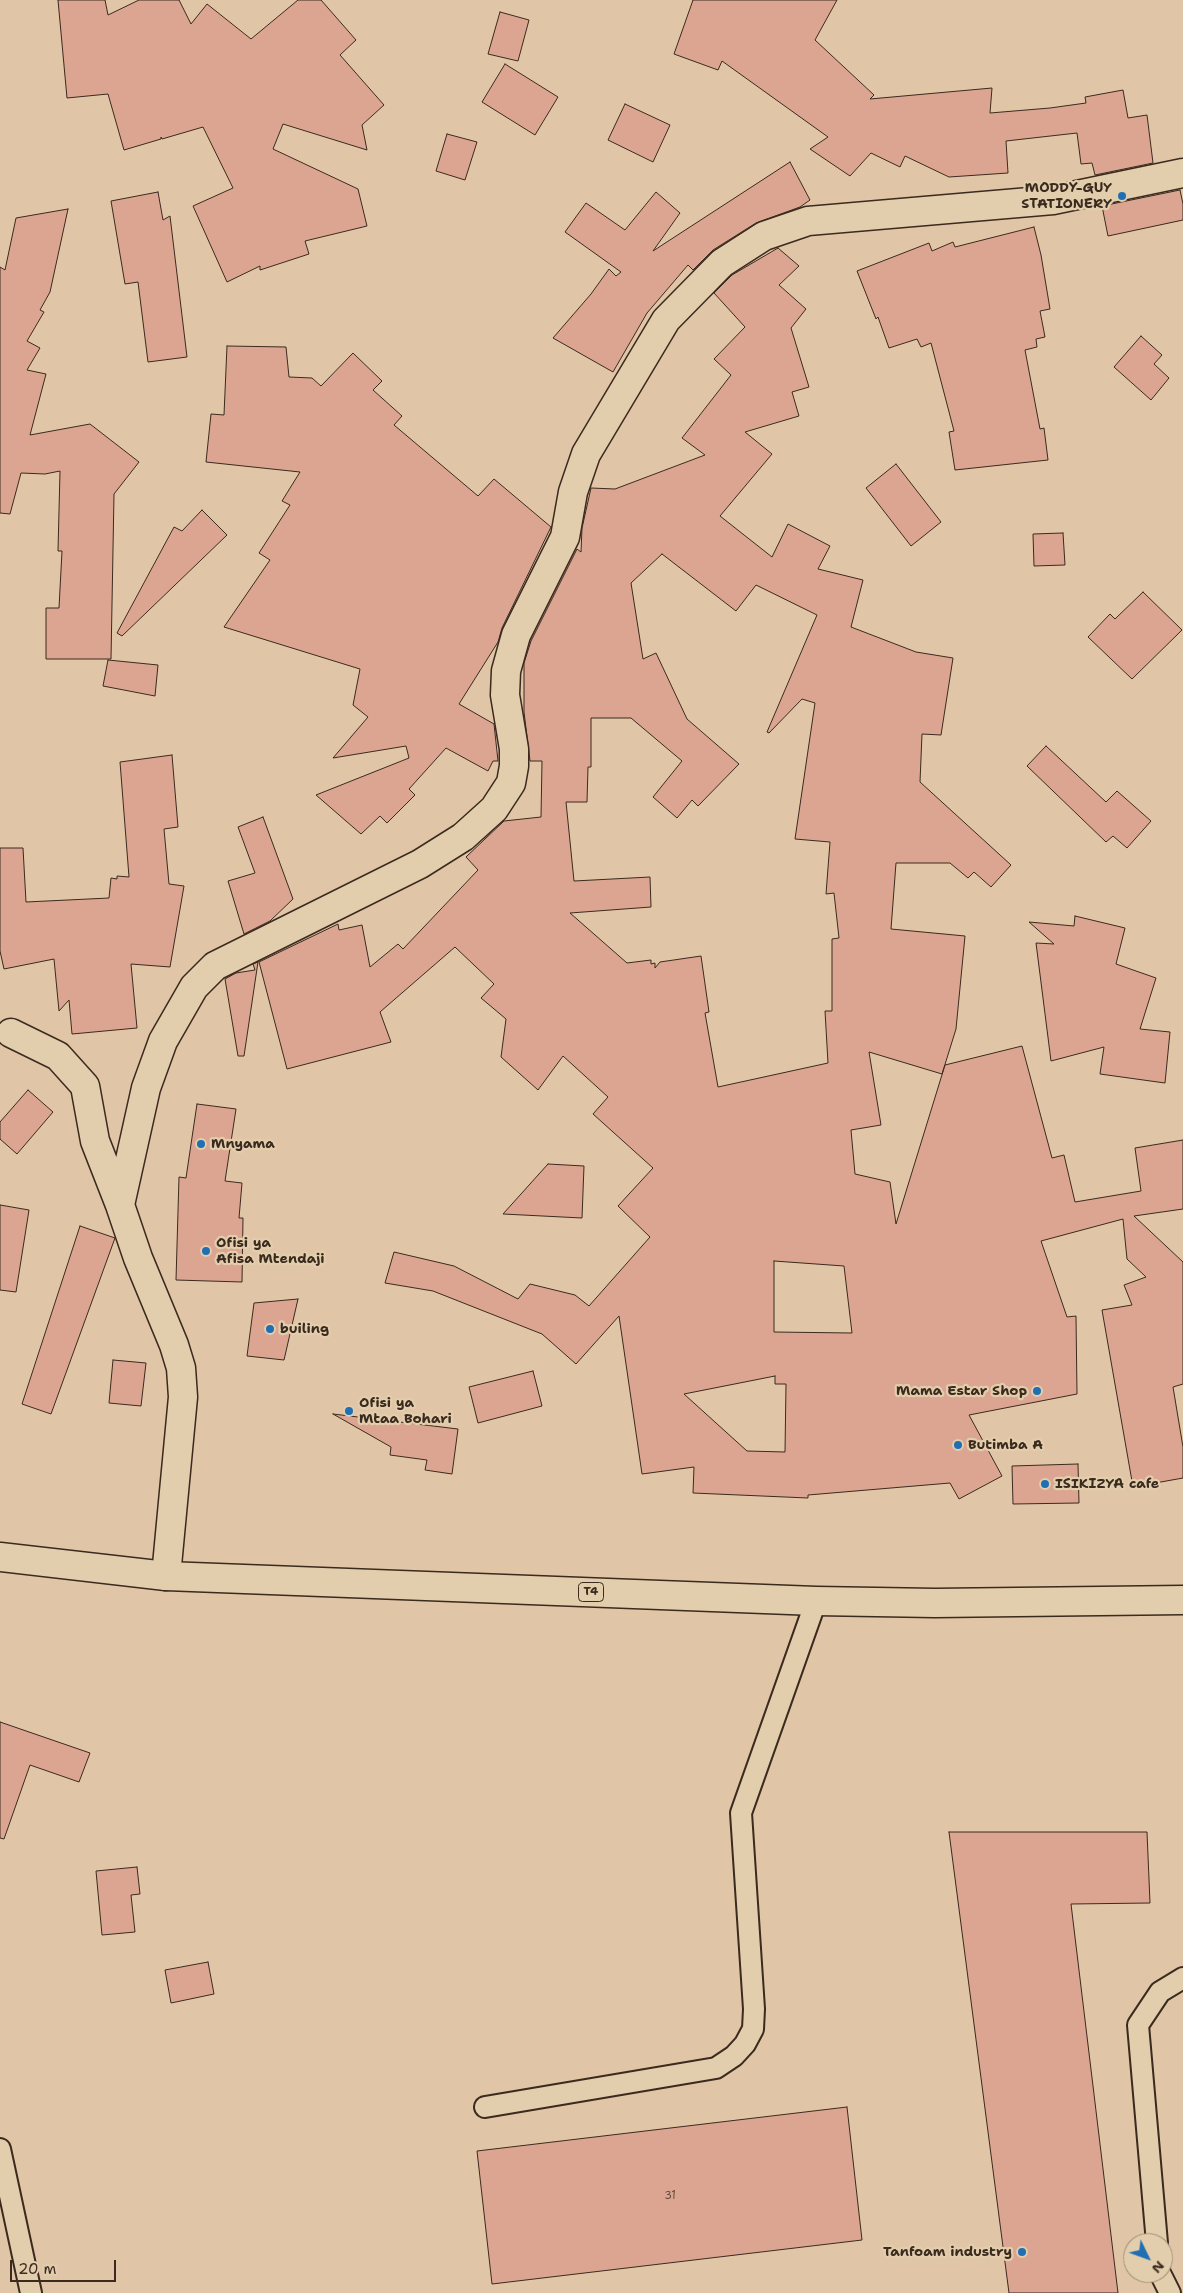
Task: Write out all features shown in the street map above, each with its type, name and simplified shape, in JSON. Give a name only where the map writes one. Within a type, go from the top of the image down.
[{"type":"main road","points":[[120,1206],[146,1088],[163,1041],[194,987],[215,966],[420,864],[463,837],[494,809],[511,783],[514,749],[505,695],[506,671],[516,635],[565,537],[573,492],[586,454],[666,320],[722,263],[764,236],[808,221],[1053,200],[1183,173]]},
{"type":"main road","points":[[11,1034],[58,1056],[85,1086],[95,1141],[138,1258],[174,1345],[181,1368],[184,1397],[166,1576]]},
{"type":"main road","name":"T4","points":[[0,1557],[166,1576],[816,1601],[935,1603],[1183,1600]]},
{"type":"lane","points":[[485,2107],[716,2068],[734,2056],[745,2044],[752,2029],[754,2009],[741,1813],[816,1601]]},
{"type":"lane","points":[[1156,2233],[1138,2025],[1160,1992],[1183,1978]]},
{"type":"lane","points":[[0,2149],[31,2293]]},
{"type":"building","points":[[58,0],[105,0],[108,15],[139,0],[179,0],[191,24],[207,4],[251,39],[298,0],[321,0],[356,40],[340,55],[384,105],[362,125],[367,150],[283,124],[273,149],[358,189],[367,226],[305,241],[309,254],[260,270],[260,266],[227,282],[193,206],[233,188],[203,127],[162,139],[161,137],[161,139],[124,150],[108,94],[67,98]]},
{"type":"building","points":[[693,0],[837,0],[815,40],[874,95],[870,99],[992,88],[990,113],[1086,103],[1085,97],[1123,90],[1128,118],[1147,115],[1153,163],[1095,175],[1092,163],[1081,164],[1077,133],[1006,141],[1008,173],[949,177],[905,156],[900,167],[871,153],[850,176],[810,149],[828,137],[722,61],[718,70],[674,54]]},
{"type":"building","points":[[500,12],[529,20],[518,61],[488,54]]},
{"type":"building","points":[[505,64],[558,97],[535,135],[482,102]]},
{"type":"building","points":[[625,104],[670,125],[653,162],[608,140]]},
{"type":"building","points":[[447,134],[477,142],[465,180],[436,171]]},
{"type":"building","points":[[790,162],[810,200],[800,207],[756,223],[713,250],[693,270],[688,265],[647,313],[613,372],[553,338],[591,294],[609,269],[616,276],[621,272],[565,232],[586,203],[625,230],[656,192],[680,213],[653,251]]},
{"type":"building","points":[[1180,190],[1183,204],[1183,220],[1108,236],[1102,206]]},
{"type":"building","points":[[158,192],[163,220],[170,216],[187,357],[148,362],[138,282],[125,284],[111,201]]},
{"type":"building","points":[[68,209],[50,292],[40,310],[44,312],[27,341],[40,348],[27,370],[46,374],[30,435],[90,424],[139,462],[114,494],[111,659],[46,659],[46,608],[59,608],[62,551],[58,551],[60,471],[45,474],[21,473],[10,514],[0,513],[0,267],[5,270],[16,218]]},
{"type":"building","points":[[1034,227],[1041,255],[1050,309],[1040,311],[1045,337],[1036,339],[1037,347],[1025,350],[1040,429],[1044,428],[1048,460],[955,470],[949,432],[954,431],[931,343],[921,347],[917,339],[889,348],[878,317],[876,319],[857,271],[929,243],[932,251],[953,242],[955,247]]},
{"type":"building","points":[[778,248],[799,266],[779,285],[806,309],[791,328],[809,387],[792,392],[799,416],[745,432],[772,454],[720,516],[772,557],[788,524],[830,546],[818,569],[863,580],[851,627],[916,652],[953,658],[941,735],[922,734],[920,782],[1011,865],[991,887],[974,872],[968,878],[950,863],[896,863],[891,929],[965,936],[956,1029],[942,1074],[869,1052],[881,1125],[851,1130],[855,1174],[890,1182],[896,1224],[945,1065],[1022,1046],[1052,1158],[1064,1155],[1075,1202],[1141,1191],[1135,1148],[1183,1140],[1183,1209],[1134,1216],[1183,1262],[1183,1384],[1173,1387],[1183,1447],[1183,1478],[1133,1487],[1102,1310],[1132,1305],[1124,1285],[1146,1277],[1127,1259],[1123,1219],[1041,1241],[1067,1317],[1076,1316],[1077,1394],[969,1415],[1002,1476],[959,1499],[950,1483],[808,1495],[808,1498],[693,1493],[694,1467],[642,1474],[619,1316],[576,1364],[542,1334],[433,1291],[385,1283],[394,1252],[454,1266],[518,1299],[530,1284],[575,1295],[589,1306],[650,1237],[618,1206],[653,1168],[593,1114],[608,1097],[563,1056],[538,1090],[501,1057],[506,1019],[481,998],[494,984],[455,947],[380,1012],[391,1042],[287,1069],[259,962],[338,924],[339,930],[362,925],[370,967],[398,944],[403,949],[478,870],[466,857],[504,821],[541,817],[542,761],[530,761],[524,712],[524,663],[531,641],[577,549],[581,552],[582,528],[591,488],[615,489],[705,455],[682,438],[731,375],[714,359],[745,327],[714,293],[732,275]],"holes":[[[662,554],[736,611],[756,585],[817,615],[767,732],[769,733],[802,699],[815,703],[795,839],[830,842],[826,894],[834,893],[839,938],[832,939],[832,1011],[825,1011],[828,1063],[718,1087],[705,1013],[709,1012],[701,956],[660,962],[655,968],[655,963],[651,964],[651,960],[627,963],[570,913],[651,907],[650,877],[574,881],[566,802],[587,802],[588,767],[591,767],[591,718],[631,718],[682,761],[653,797],[677,818],[692,800],[698,806],[739,764],[687,719],[656,653],[643,659],[631,583]],[[774,1261],[844,1266],[852,1333],[774,1332]],[[775,1376],[775,1384],[786,1384],[785,1452],[747,1451],[684,1394]]]},
{"type":"building","points":[[1141,336],[1162,355],[1154,364],[1169,378],[1151,400],[1114,367]]},
{"type":"building","points":[[227,346],[286,347],[289,377],[312,378],[321,386],[353,353],[382,381],[373,390],[402,416],[394,425],[478,496],[494,479],[551,527],[502,628],[498,642],[459,704],[494,724],[498,761],[493,761],[488,771],[446,748],[409,789],[415,795],[387,823],[380,816],[361,834],[316,795],[409,758],[406,746],[333,758],[368,717],[353,705],[360,669],[224,627],[270,560],[259,553],[290,505],[282,501],[300,472],[206,462],[211,414],[224,415]]},
{"type":"building","points":[[896,464],[941,522],[911,546],[866,488]]},
{"type":"building","points":[[202,510],[227,535],[122,636],[117,633],[174,527],[182,531]]},
{"type":"building","points":[[1063,533],[1065,565],[1034,566],[1033,534]]},
{"type":"building","points":[[1143,592],[1182,630],[1132,679],[1088,637],[1110,614],[1115,619]]},
{"type":"building","points":[[108,660],[158,665],[155,696],[103,686]]},
{"type":"building","points":[[1046,746],[1106,802],[1117,791],[1151,821],[1127,848],[1113,836],[1106,842],[1027,766]]},
{"type":"building","points":[[172,755],[178,827],[164,829],[169,884],[184,886],[170,967],[131,964],[137,1028],[72,1034],[69,1000],[59,1011],[54,959],[4,969],[0,951],[0,848],[23,848],[26,902],[109,898],[111,878],[117,879],[117,876],[129,877],[120,762]]},
{"type":"building","points":[[263,817],[293,899],[270,921],[244,934],[228,881],[255,873],[238,827]]},
{"type":"building","points":[[1075,916],[1125,928],[1116,964],[1156,978],[1140,1029],[1170,1032],[1165,1083],[1100,1074],[1104,1047],[1051,1061],[1036,943],[1054,944],[1029,922],[1074,926]]},
{"type":"building","points":[[258,962],[244,1056],[238,1056],[225,979],[236,973],[255,970],[253,964]]},
{"type":"building","points":[[28,1090],[53,1112],[17,1154],[0,1139],[0,1122]]},
{"type":"building","points":[[197,1104],[236,1109],[225,1181],[242,1183],[239,1218],[243,1218],[242,1282],[176,1280],[179,1177],[186,1178]]},
{"type":"building","points":[[548,1164],[584,1166],[582,1218],[503,1214]]},
{"type":"building","points":[[0,1205],[29,1210],[16,1292],[0,1290]]},
{"type":"building","points":[[80,1226],[115,1238],[51,1414],[22,1404]]},
{"type":"building","name":"builing","points":[[298,1299],[284,1360],[247,1356],[254,1303]]},
{"type":"building","points":[[113,1360],[146,1363],[141,1406],[109,1403]]},
{"type":"building","points":[[533,1371],[542,1406],[478,1423],[469,1387]]},
{"type":"building","points":[[333,1414],[458,1429],[452,1474],[425,1470],[427,1460],[390,1455],[391,1447]]},
{"type":"building","name":"ISIKIZYA cafe","points":[[1078,1464],[1079,1503],[1013,1504],[1012,1466]]},
{"type":"building","points":[[0,1722],[90,1753],[79,1782],[30,1765],[4,1839],[0,1838]]},
{"type":"building","points":[[949,1832],[1147,1832],[1150,1903],[1071,1904],[1118,2293],[1009,2293]]},
{"type":"building","points":[[137,1867],[140,1894],[131,1895],[135,1932],[102,1935],[96,1871]]},
{"type":"building","points":[[208,1962],[214,1994],[171,2003],[165,1970]]},
{"type":"building","points":[[847,2107],[862,2240],[492,2284],[477,2151]]},
{"type":"place","name":"MODDY-GUY STATIONERY","points":[[1122,196]]},
{"type":"place","name":"Mnyama","points":[[201,1144]]},
{"type":"place","name":"Ofisi ya Afisa Mtendaji","points":[[206,1251]]},
{"type":"place","name":"builing","points":[[270,1329]]},
{"type":"place","name":"Mama Estar Shop","points":[[1037,1391]]},
{"type":"place","name":"Ofisi ya Mtaa Bohari","points":[[349,1411]]},
{"type":"place","name":"Butimba A","points":[[958,1445]]},
{"type":"place","name":"ISIKIZYA cafe","points":[[1045,1484]]},
{"type":"place","name":"Tanfoam industry","points":[[1022,2252]]}]
